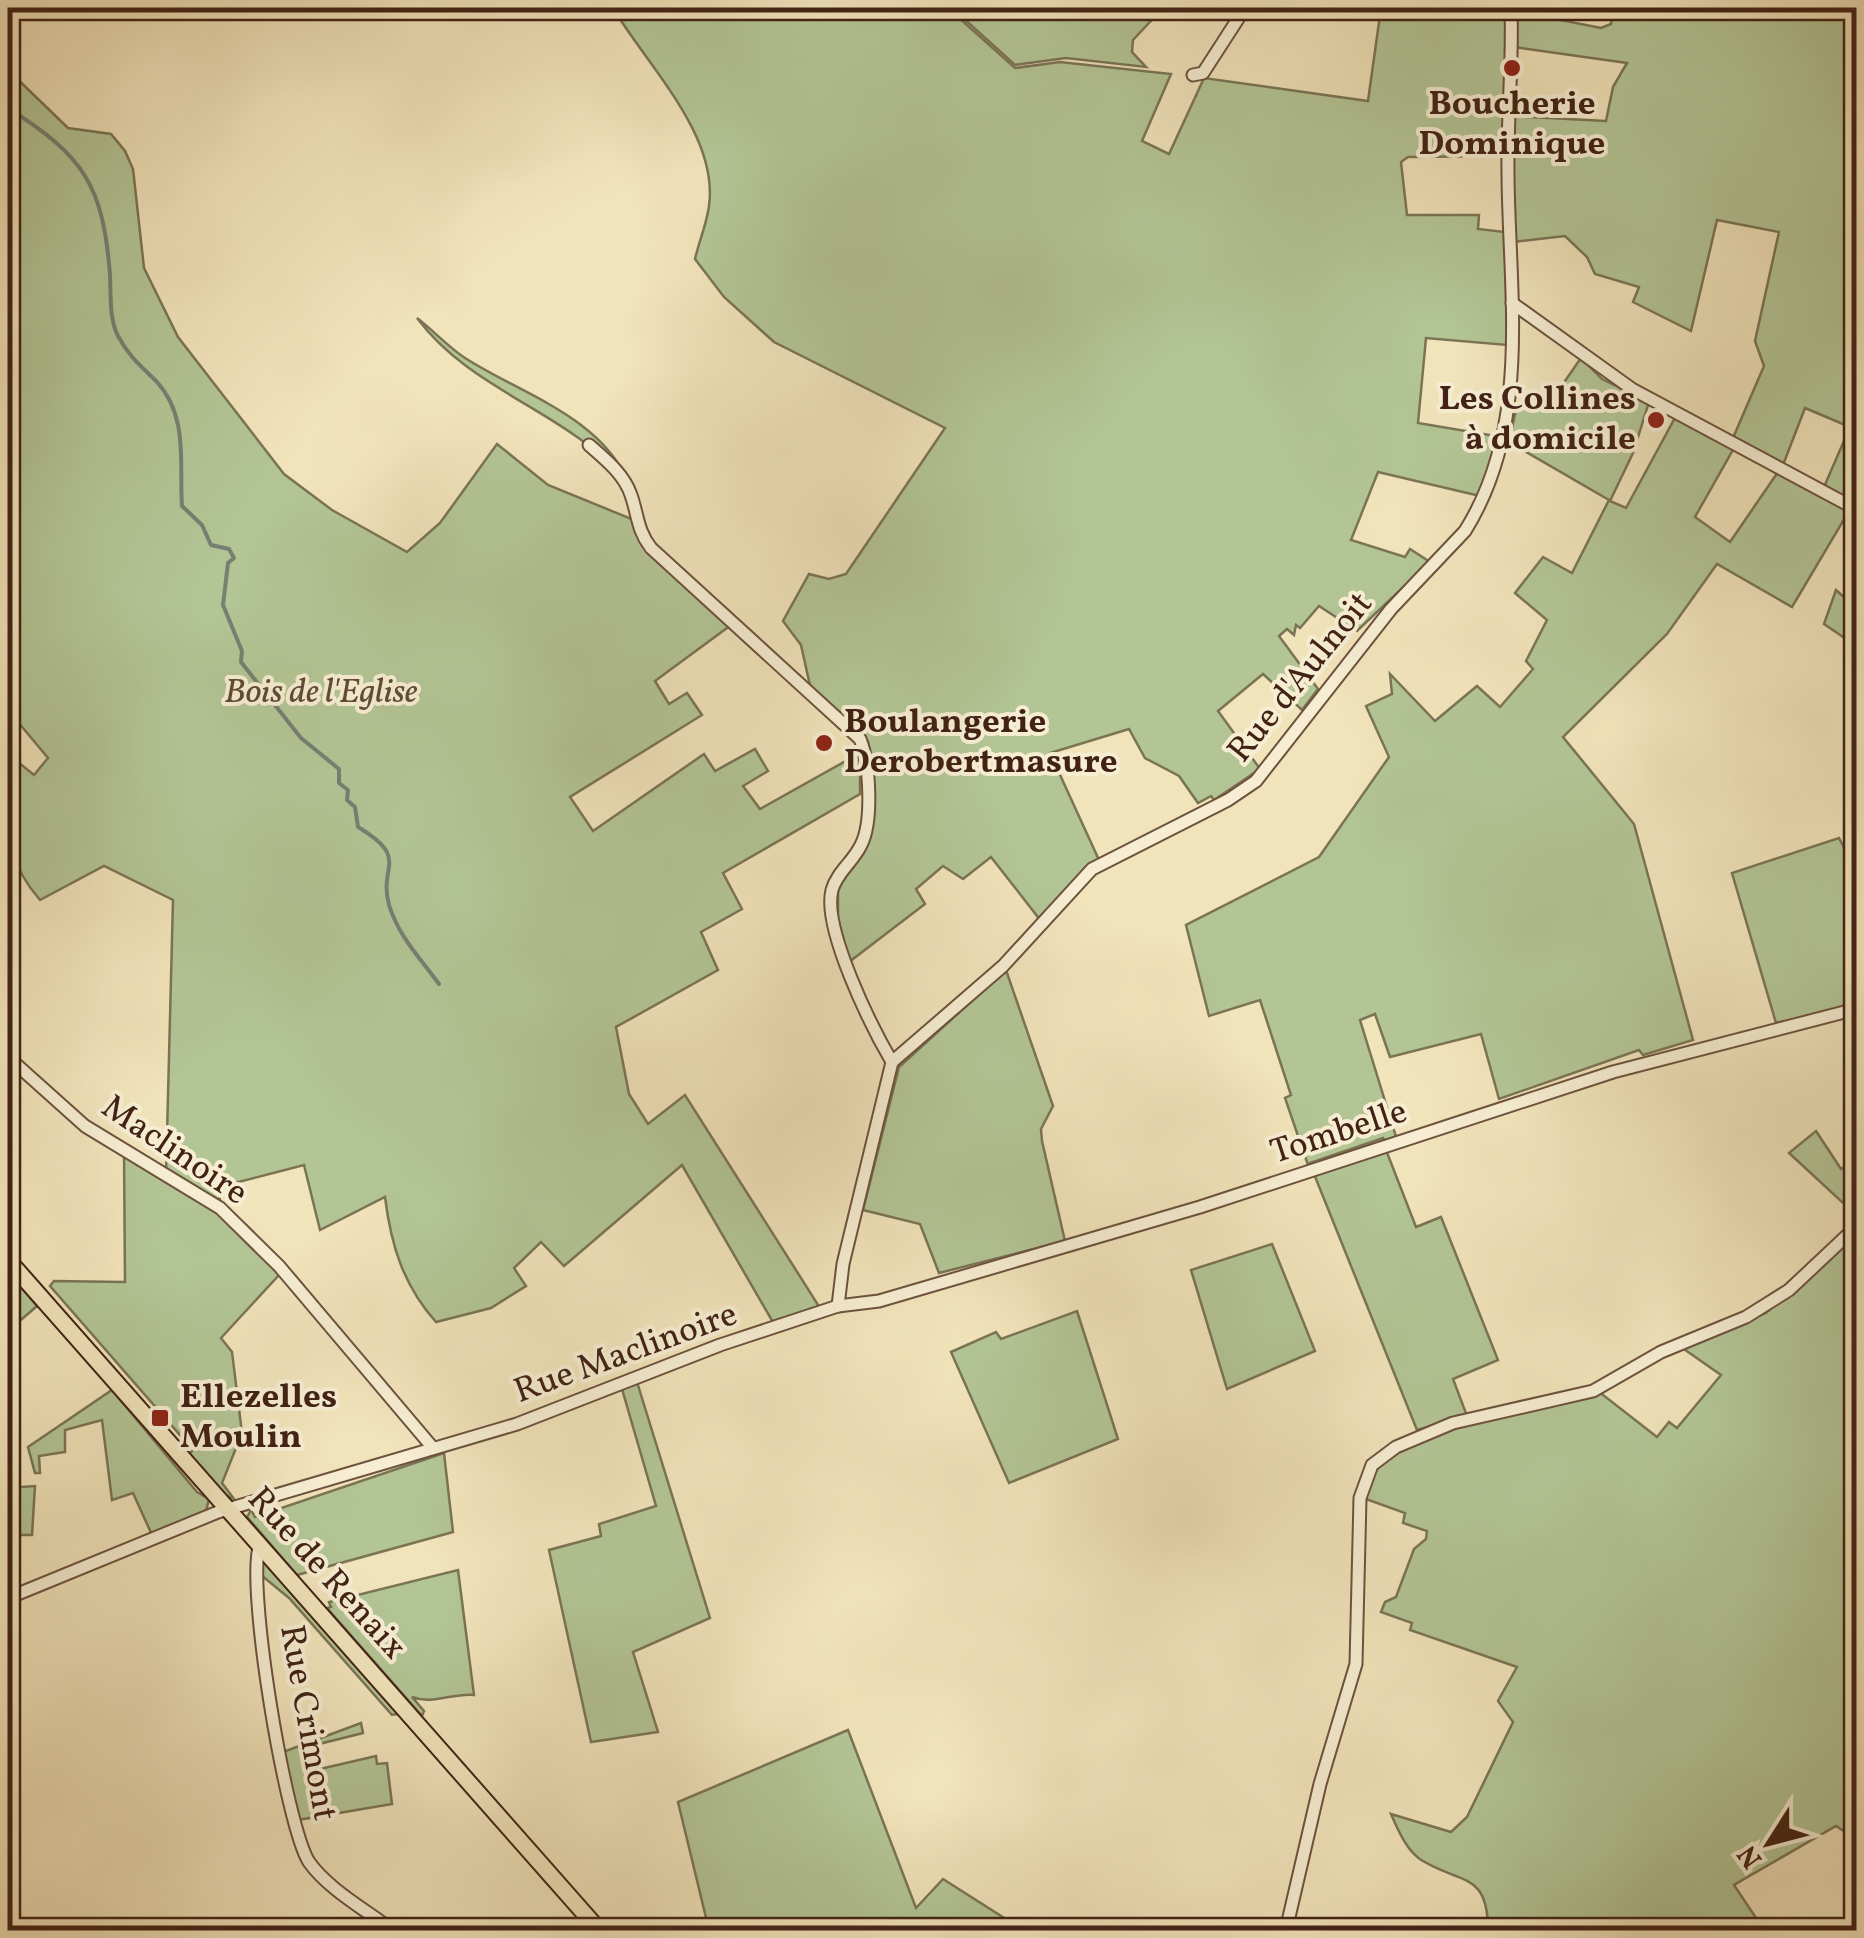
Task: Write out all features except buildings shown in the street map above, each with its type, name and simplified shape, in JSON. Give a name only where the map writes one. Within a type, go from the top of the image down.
[{"type":"main road","name":"Rue de Renaix","points":[[8,1260],[599,1930]]},
{"type":"street","points":[[1193,75],[1203,72],[1245,8]]},
{"type":"street","name":"Rue d'Aulnoit","points":[[892,1062],[992,977],[1092,869],[1211,810],[1256,781],[1391,610],[1464,531],[1486,492],[1510,416],[1512,303],[1507,141],[1511,8]]},
{"type":"street","points":[[1512,303],[1632,389],[1856,509]]},
{"type":"street","points":[[589,445],[617,471],[632,494],[640,534],[650,548],[736,623],[863,746],[864,840],[839,875],[832,908],[852,982],[892,1062],[843,1264],[838,1306]]},
{"type":"street","name":"Tombelle","points":[[838,1306],[878,1300],[1136,1227],[1630,1067],[1856,1010]]},
{"type":"street","name":"Maclinoire","points":[[8,1058],[86,1126],[220,1208],[304,1296],[432,1448]]},
{"type":"street","points":[[1286,1930],[1324,1769],[1356,1664],[1358,1533],[1367,1472],[1387,1452],[1436,1428],[1593,1391],[1656,1354],[1746,1316],[1790,1290],[1856,1227]]},
{"type":"street","name":"Rue Maclinoire","points":[[228,1509],[559,1410],[687,1357],[838,1306]]},
{"type":"street","points":[[8,1598],[228,1509]]},
{"type":"street","name":"Rue Crimont","points":[[260,1544],[256,1556],[259,1608],[279,1750],[304,1853],[325,1878],[392,1930]]},
{"type":"green space","points":[[613,8],[948,8],[1015,68],[1060,62],[1171,74],[1142,141],[1169,154],[1204,78],[1368,101],[1381,8],[1508,8],[1504,156],[1408,157],[1401,162],[1407,215],[1479,215],[1478,229],[1505,232],[1507,345],[1426,338],[1418,423],[1501,437],[1480,496],[1378,472],[1351,540],[1405,557],[1410,549],[1430,562],[1357,631],[1319,606],[1300,628],[1296,625],[1294,635],[1287,629],[1279,636],[1318,689],[1302,710],[1263,674],[1218,711],[1260,769],[1214,800],[1211,796],[1198,803],[1179,776],[1145,758],[1129,729],[1050,753],[1099,860],[1041,921],[991,857],[963,879],[943,866],[916,889],[925,904],[849,962],[838,918],[838,885],[870,837],[868,742],[811,690],[801,645],[783,621],[809,574],[829,579],[846,574],[945,428],[774,342],[724,297],[695,259],[709,206],[709,179],[703,153],[677,101]]},
{"type":"green space","points":[[952,8],[1163,8],[1133,40],[1132,52],[1146,67],[1066,58],[1015,65]]},
{"type":"green space","points":[[1613,8],[1856,8],[1856,504],[1824,487],[1850,427],[1805,408],[1783,465],[1733,438],[1764,366],[1755,341],[1779,232],[1717,220],[1691,331],[1633,302],[1639,287],[1595,274],[1587,257],[1565,236],[1512,242],[1511,116],[1606,121],[1613,87],[1627,63],[1514,47],[1515,11],[1601,28],[1611,24]]},
{"type":"green space","name":"Bois de l'Eglise","points":[[8,70],[68,128],[111,134],[125,151],[133,169],[144,268],[178,337],[284,474],[332,510],[407,552],[440,523],[497,444],[548,485],[634,520],[639,536],[731,625],[655,681],[669,704],[687,693],[702,715],[570,797],[593,831],[704,754],[715,771],[755,749],[768,771],[743,786],[760,809],[860,753],[860,794],[723,873],[742,909],[701,932],[718,970],[616,1027],[629,1094],[648,1124],[685,1095],[820,1308],[774,1324],[682,1165],[564,1266],[541,1242],[514,1268],[526,1286],[491,1308],[436,1322],[415,1294],[400,1264],[385,1197],[320,1230],[304,1165],[219,1187],[220,1206],[166,1174],[173,900],[104,866],[40,900],[16,863],[10,838],[8,794],[12,790],[8,784],[8,762],[13,758],[34,775],[48,758],[8,710]]},
{"type":"green space","points":[[417,318],[465,358],[580,424],[600,441],[629,484],[577,437],[465,365]]},
{"type":"green space","points":[[1581,358],[1602,379],[1649,402],[1633,453],[1610,501],[1626,508],[1676,416],[1734,448],[1695,517],[1730,542],[1778,472],[1849,511],[1792,607],[1717,564],[1667,634],[1563,737],[1634,824],[1693,1040],[1643,1055],[1639,1050],[1499,1099],[1481,1034],[1390,1057],[1375,1014],[1360,1020],[1397,1140],[1386,1144],[1383,1138],[1310,1163],[1309,1168],[1285,1098],[1291,1095],[1260,1000],[1209,1016],[1186,925],[1319,857],[1389,757],[1366,706],[1392,694],[1390,674],[1435,721],[1477,686],[1500,707],[1533,669],[1526,661],[1547,620],[1515,593],[1543,557],[1572,573],[1609,500],[1509,442],[1517,405],[1549,404]]},
{"type":"green space","points":[[1836,590],[1856,608],[1856,638],[1852,643],[1824,624]]},
{"type":"green space","points":[[1839,838],[1856,871],[1856,1006],[1776,1023],[1732,873]]},
{"type":"green space","points":[[1006,970],[1053,1106],[1041,1129],[1042,1141],[1065,1241],[939,1273],[920,1224],[863,1210],[899,1067]]},
{"type":"green space","points":[[1816,1131],[1841,1169],[1856,1159],[1856,1215],[1789,1153]]},
{"type":"green space","points":[[1386,1150],[1416,1227],[1441,1217],[1498,1360],[1453,1379],[1467,1416],[1417,1430],[1314,1174]]},
{"type":"green space","points":[[124,1151],[229,1220],[279,1275],[221,1338],[232,1352],[242,1433],[222,1483],[234,1499],[225,1495],[189,1454],[193,1450],[50,1286],[54,1281],[125,1282]]},
{"type":"green space","points":[[1856,1232],[1856,1839],[1836,1826],[1734,1885],[1764,1930],[1488,1930],[1487,1911],[1477,1889],[1417,1857],[1391,1814],[1451,1832],[1467,1817],[1513,1722],[1498,1701],[1517,1667],[1410,1630],[1412,1623],[1381,1612],[1385,1602],[1396,1597],[1414,1549],[1426,1539],[1427,1531],[1403,1523],[1405,1513],[1363,1498],[1374,1466],[1428,1434],[1598,1391],[1657,1437],[1669,1422],[1677,1428],[1721,1375],[1681,1347],[1766,1313]]},
{"type":"green space","points":[[1272,1244],[1315,1351],[1227,1389],[1191,1270]]},
{"type":"green space","points":[[8,1272],[37,1306],[8,1331]]},
{"type":"green space","points":[[1077,1311],[1118,1439],[1009,1483],[951,1352],[996,1332],[1001,1339]]},
{"type":"green space","points":[[637,1382],[710,1618],[633,1652],[658,1732],[591,1742],[549,1550],[601,1536],[599,1524],[656,1506],[622,1389]]},
{"type":"green space","points":[[112,1390],[197,1492],[209,1499],[206,1511],[152,1535],[133,1493],[112,1500],[102,1420],[65,1430],[65,1452],[39,1456],[40,1473],[35,1473],[28,1447]]},
{"type":"green space","points":[[444,1453],[453,1532],[297,1575],[247,1517],[251,1510],[255,1517]]},
{"type":"green space","points":[[35,1486],[32,1535],[8,1535],[8,1488]]},
{"type":"green space","points":[[263,1560],[398,1714],[392,1715],[289,1598],[261,1575]]},
{"type":"green space","points":[[458,1570],[474,1695],[427,1700],[412,1697],[424,1711],[422,1716],[327,1608],[331,1607],[329,1602]]},
{"type":"green space","points":[[361,1723],[363,1733],[315,1745],[320,1769],[376,1756],[377,1764],[387,1763],[392,1804],[298,1820],[283,1752]]},
{"type":"green space","points":[[848,1730],[916,1908],[943,1879],[1023,1930],[709,1930],[678,1802]]},
{"type":"waterway","points":[[8,108],[72,158],[95,195],[107,244],[115,329],[122,344],[157,382],[174,410],[180,442],[182,506],[202,525],[211,545],[229,549],[234,558],[228,563],[223,605],[242,651],[241,662],[301,738],[339,769],[339,783],[348,790],[347,800],[355,807],[358,827],[384,847],[388,855],[387,891],[393,917],[439,984]]},
{"type":"place","name":"Boucherie Dominique","points":[[1512,68]]},
{"type":"place","name":"Les Collines à domicile","points":[[1656,420]]},
{"type":"place","name":"Boulangerie Derobertmasure","points":[[824,743]]},
{"type":"place","name":"Ellezelles Moulin","points":[[160,1418]]}]
